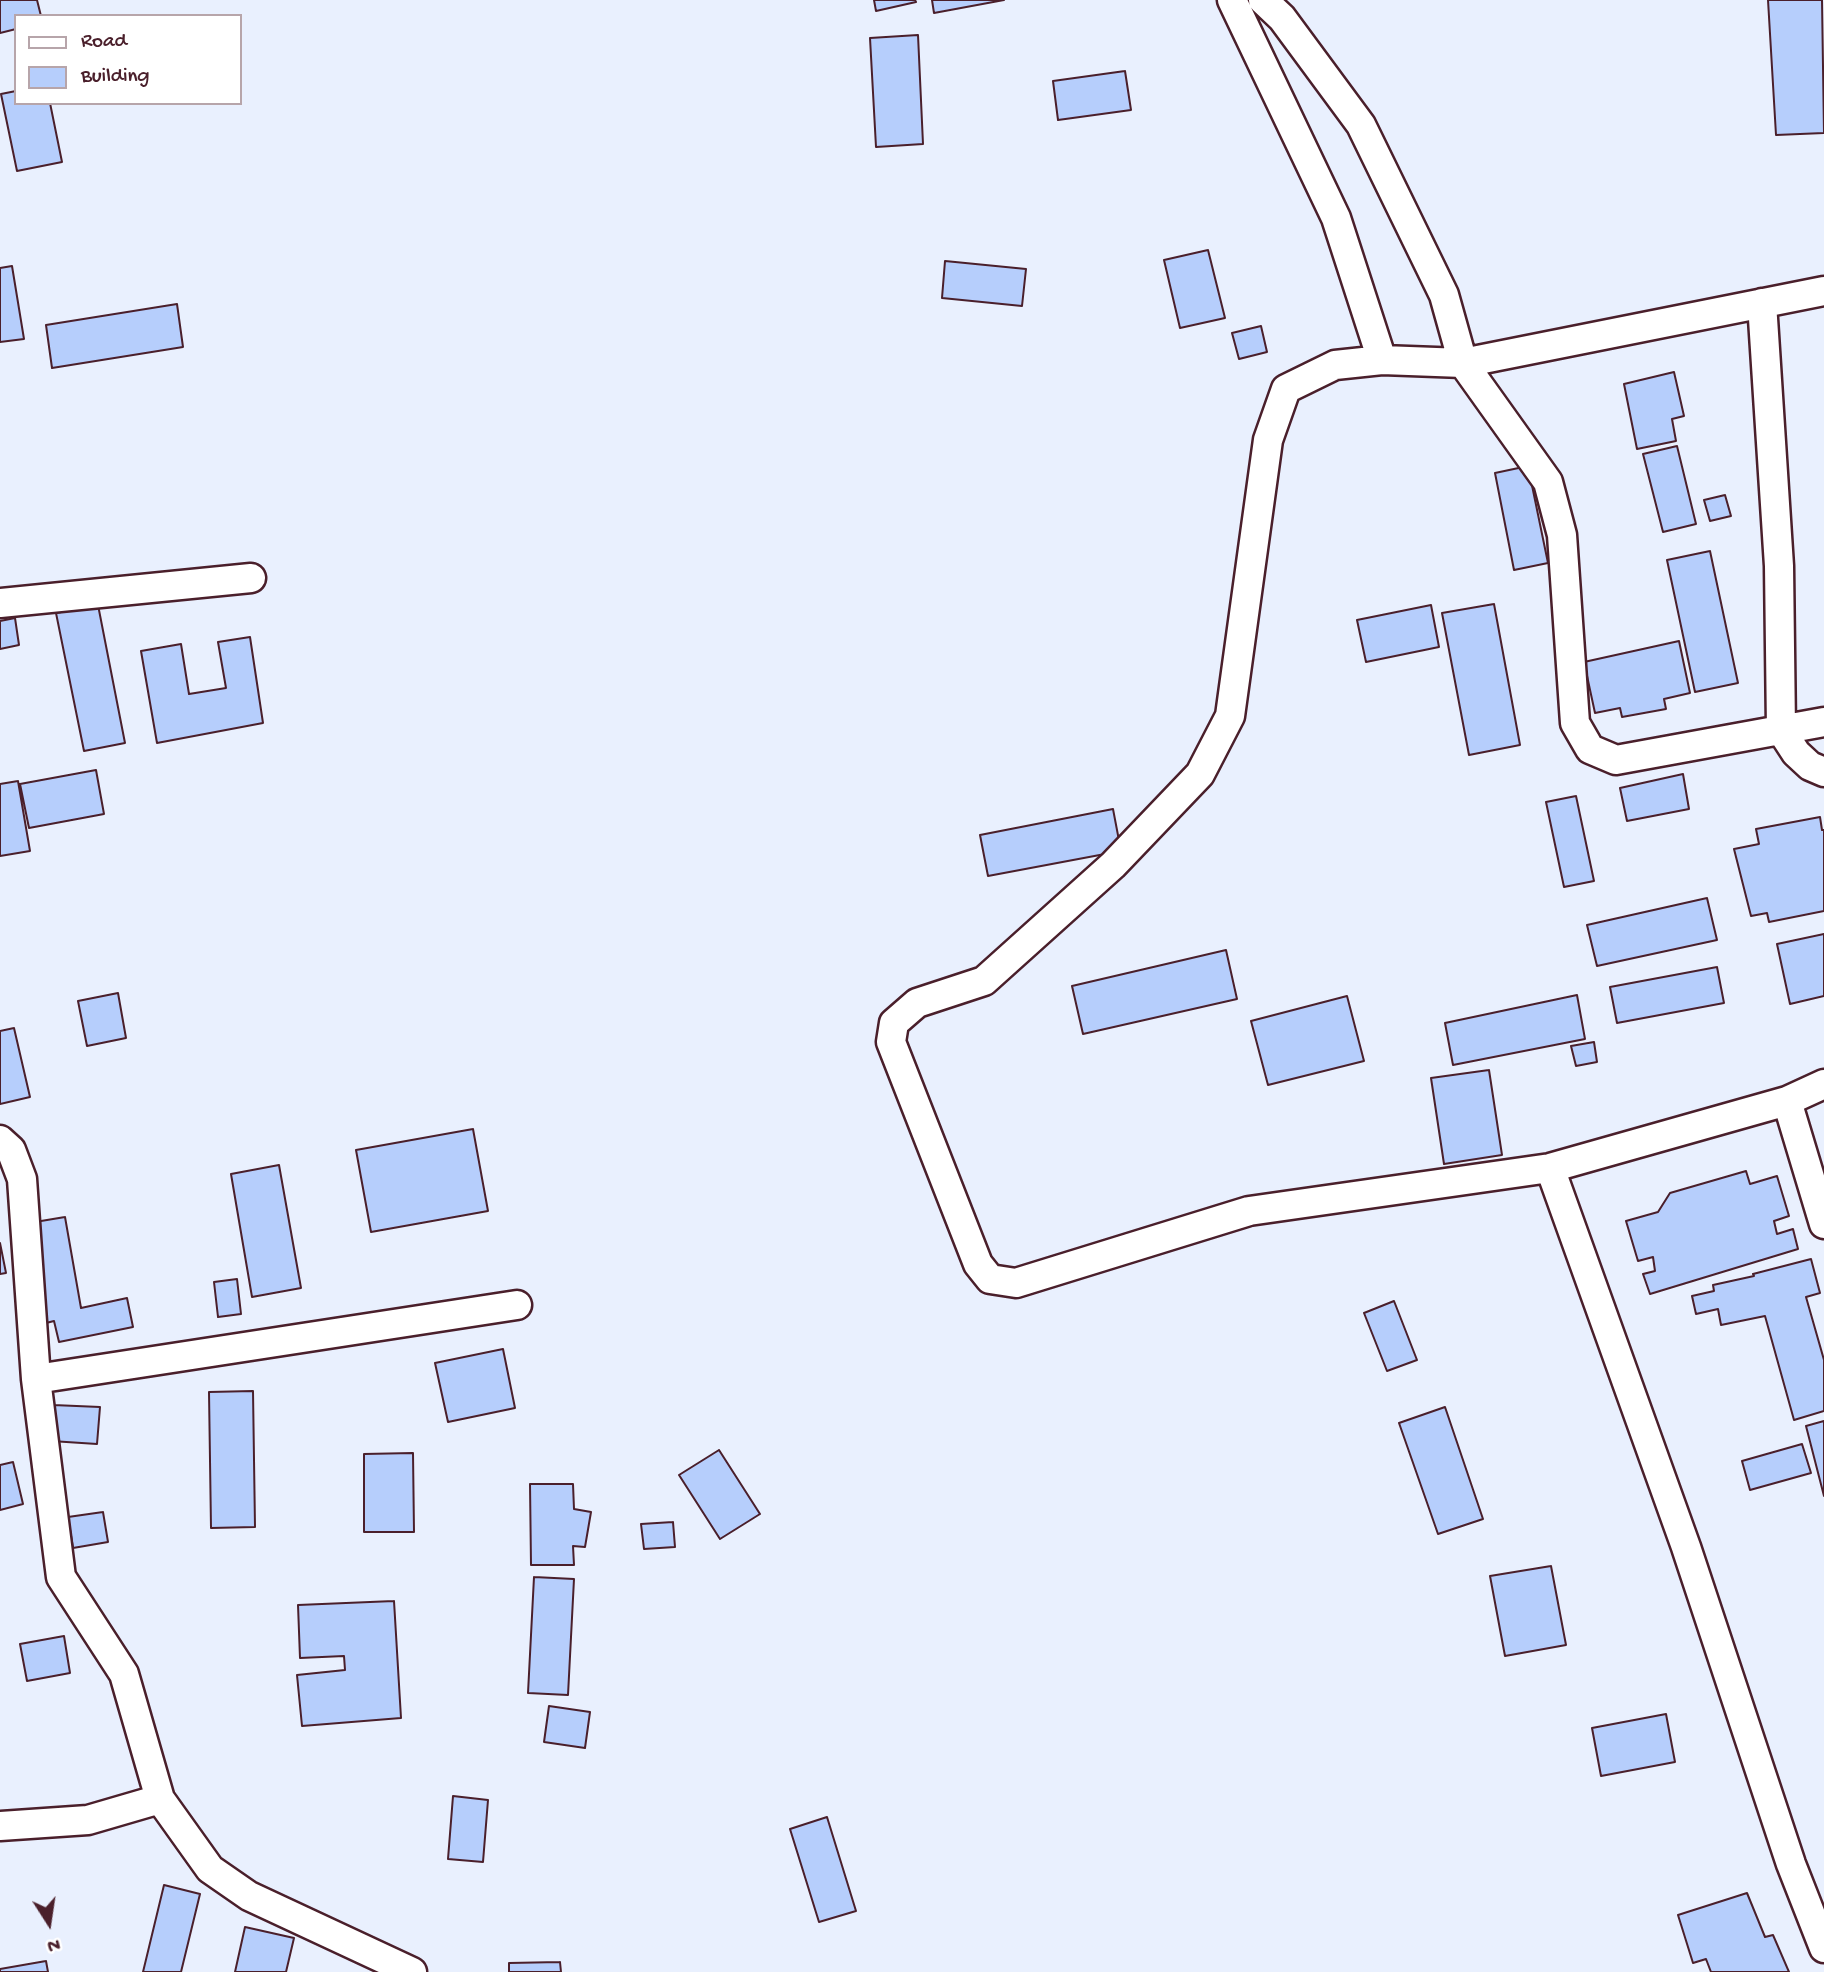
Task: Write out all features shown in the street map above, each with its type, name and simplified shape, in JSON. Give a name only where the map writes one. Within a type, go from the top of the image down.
[{"type":"street","points":[[1232,0],[1336,218],[1382,360]]},
{"type":"street","points":[[1264,0],[1282,19],[1361,125],[1444,295],[1463,363],[1548,482],[1562,535],[1575,723],[1590,749],[1616,760],[1824,722]]},
{"type":"street","points":[[1824,291],[1463,363],[1382,360],[1335,365],[1286,389],[1268,440],[1230,716],[1200,774],[1113,865],[984,981],[917,1003],[894,1023],[891,1042],[978,1264],[990,1279],[1016,1283],[1249,1211],[1550,1168],[1787,1101],[1824,1084]]},
{"type":"street","points":[[1762,303],[1779,566],[1781,730],[1796,753],[1810,766],[1824,772]]},
{"type":"street","points":[[0,603],[250,578]]},
{"type":"street","points":[[1787,1101],[1824,1224]]},
{"type":"street","points":[[0,1140],[10,1150],[22,1179],[36,1379],[61,1577],[124,1674],[160,1798],[210,1869],[249,1896],[412,1972]]},
{"type":"street","points":[[1550,1168],[1686,1547],[1791,1864],[1824,1948]]},
{"type":"street","points":[[36,1379],[517,1305]]},
{"type":"street","points":[[0,1826],[88,1819],[160,1798]]},
{"type":"building","points":[[0,0],[37,0],[40,14],[14,14],[14,30],[0,33]]},
{"type":"building","points":[[874,0],[915,0],[916,2],[876,11]]},
{"type":"building","points":[[932,0],[1004,0],[934,13]]},
{"type":"building","points":[[1768,0],[1822,0],[1824,133],[1776,135]]},
{"type":"building","points":[[918,35],[923,144],[876,147],[870,38]]},
{"type":"building","points":[[1125,71],[1131,110],[1058,120],[1053,81]]},
{"type":"building","points":[[14,91],[14,105],[50,105],[62,162],[17,171],[1,94]]},
{"type":"building","points":[[1208,250],[1225,318],[1180,328],[1164,260]]},
{"type":"building","points":[[945,261],[1026,269],[1022,306],[942,298]]},
{"type":"building","points":[[12,266],[24,339],[0,342],[0,268]]},
{"type":"building","points":[[177,304],[183,347],[52,368],[46,325]]},
{"type":"building","points":[[1261,326],[1267,352],[1239,359],[1232,333]]},
{"type":"building","points":[[1674,372],[1684,416],[1672,419],[1676,441],[1637,449],[1624,384]]},
{"type":"building","points":[[1677,446],[1696,524],[1663,532],[1643,454]]},
{"type":"building","points":[[1528,466],[1548,563],[1514,570],[1495,473]]},
{"type":"building","points":[[1725,495],[1731,516],[1710,521],[1704,500]]},
{"type":"building","points":[[1710,551],[1738,683],[1695,692],[1667,560]]},
{"type":"building","points":[[1494,604],[1520,745],[1469,755],[1442,613]]},
{"type":"building","points":[[98,605],[125,743],[84,751],[56,613]]},
{"type":"building","points":[[1431,605],[1439,647],[1366,662],[1357,620]]},
{"type":"building","points":[[15,618],[19,645],[0,649],[0,621]]},
{"type":"building","points":[[250,637],[263,723],[157,743],[141,651],[181,644],[189,694],[226,688],[218,642]]},
{"type":"building","points":[[1679,641],[1690,693],[1664,699],[1666,709],[1622,717],[1620,708],[1595,713],[1584,662]]},
{"type":"building","points":[[96,770],[104,814],[29,828],[20,784]]},
{"type":"building","points":[[1683,774],[1689,809],[1627,821],[1620,788]]},
{"type":"building","points":[[18,781],[30,851],[0,856],[0,784]]},
{"type":"building","points":[[1576,796],[1594,881],[1564,887],[1546,802]]},
{"type":"building","points":[[1113,809],[1121,851],[988,876],[980,835]]},
{"type":"building","points":[[1820,817],[1824,830],[1824,911],[1769,922],[1767,913],[1751,916],[1734,849],[1759,844],[1756,829]]},
{"type":"building","points":[[1707,898],[1717,940],[1597,966],[1587,925]]},
{"type":"building","points":[[1824,934],[1824,996],[1790,1004],[1777,944]]},
{"type":"building","points":[[1226,950],[1237,999],[1083,1034],[1072,986]]},
{"type":"building","points":[[1717,967],[1724,1003],[1617,1023],[1610,987]]},
{"type":"building","points":[[118,993],[126,1038],[87,1046],[78,1001]]},
{"type":"building","points":[[1577,995],[1585,1039],[1453,1065],[1445,1023]]},
{"type":"building","points":[[1347,996],[1364,1061],[1268,1085],[1251,1021]]},
{"type":"building","points":[[14,1028],[30,1097],[0,1104],[0,1031]]},
{"type":"building","points":[[1594,1042],[1597,1062],[1576,1066],[1571,1046]]},
{"type":"building","points":[[1489,1070],[1502,1155],[1444,1164],[1431,1078]]},
{"type":"building","points":[[473,1129],[488,1211],[371,1232],[356,1150]]},
{"type":"building","points":[[279,1165],[301,1288],[252,1297],[231,1174]]},
{"type":"building","points":[[1746,1171],[1750,1184],[1777,1176],[1789,1216],[1774,1221],[1777,1234],[1793,1229],[1798,1249],[1650,1294],[1643,1274],[1655,1271],[1653,1257],[1638,1261],[1626,1221],[1658,1212],[1670,1193]]},
{"type":"building","points":[[65,1217],[81,1308],[127,1298],[133,1327],[59,1342],[54,1321],[46,1323],[29,1223]]},
{"type":"building","points":[[0,1243],[6,1273],[0,1274]]},
{"type":"building","points":[[1811,1259],[1820,1293],[1806,1297],[1824,1360],[1824,1411],[1794,1420],[1765,1316],[1721,1325],[1718,1309],[1696,1314],[1692,1296],[1714,1291],[1713,1285]]},
{"type":"building","points":[[237,1279],[241,1314],[218,1317],[214,1282]]},
{"type":"building","points":[[1394,1301],[1417,1360],[1387,1371],[1364,1313]]},
{"type":"building","points":[[503,1349],[515,1408],[448,1422],[435,1363]]},
{"type":"building","points":[[253,1391],[255,1527],[211,1528],[209,1392]]},
{"type":"building","points":[[53,1405],[100,1407],[97,1444],[51,1441]]},
{"type":"building","points":[[1445,1407],[1483,1519],[1438,1534],[1399,1423]]},
{"type":"building","points":[[1824,1421],[1824,1496],[1806,1426]]},
{"type":"building","points":[[1802,1444],[1811,1473],[1750,1490],[1742,1461]]},
{"type":"building","points":[[719,1450],[760,1514],[720,1539],[679,1475]]},
{"type":"building","points":[[413,1453],[414,1532],[364,1532],[364,1454]]},
{"type":"building","points":[[13,1462],[23,1504],[0,1510],[0,1465]]},
{"type":"building","points":[[530,1484],[573,1484],[574,1509],[591,1512],[585,1547],[573,1546],[574,1565],[531,1565]]},
{"type":"building","points":[[103,1512],[108,1542],[73,1548],[68,1517]]},
{"type":"building","points":[[673,1522],[675,1547],[644,1549],[641,1524]]},
{"type":"building","points":[[1551,1566],[1566,1645],[1505,1656],[1490,1576]]},
{"type":"building","points":[[534,1577],[574,1579],[568,1695],[528,1693]]},
{"type":"building","points":[[394,1601],[401,1718],[302,1726],[297,1675],[345,1670],[344,1656],[300,1658],[298,1605]]},
{"type":"building","points":[[64,1636],[70,1673],[27,1681],[20,1644]]},
{"type":"building","points":[[549,1706],[590,1712],[585,1748],[544,1742]]},
{"type":"building","points":[[1666,1714],[1675,1762],[1601,1776],[1592,1728]]},
{"type":"building","points":[[453,1796],[488,1800],[483,1862],[448,1859]]},
{"type":"building","points":[[827,1817],[856,1911],[819,1922],[790,1829]]},
{"type":"building","points":[[164,1885],[200,1894],[181,1972],[143,1972]]},
{"type":"building","points":[[1747,1893],[1765,1937],[1773,1935],[1789,1972],[1711,1972],[1706,1959],[1693,1963],[1678,1915]]},
{"type":"building","points":[[245,1927],[294,1938],[286,1972],[235,1972]]},
{"type":"building","points":[[46,1961],[48,1972],[0,1972],[0,1969]]},
{"type":"building","points":[[560,1962],[561,1972],[509,1972],[509,1963]]}]
